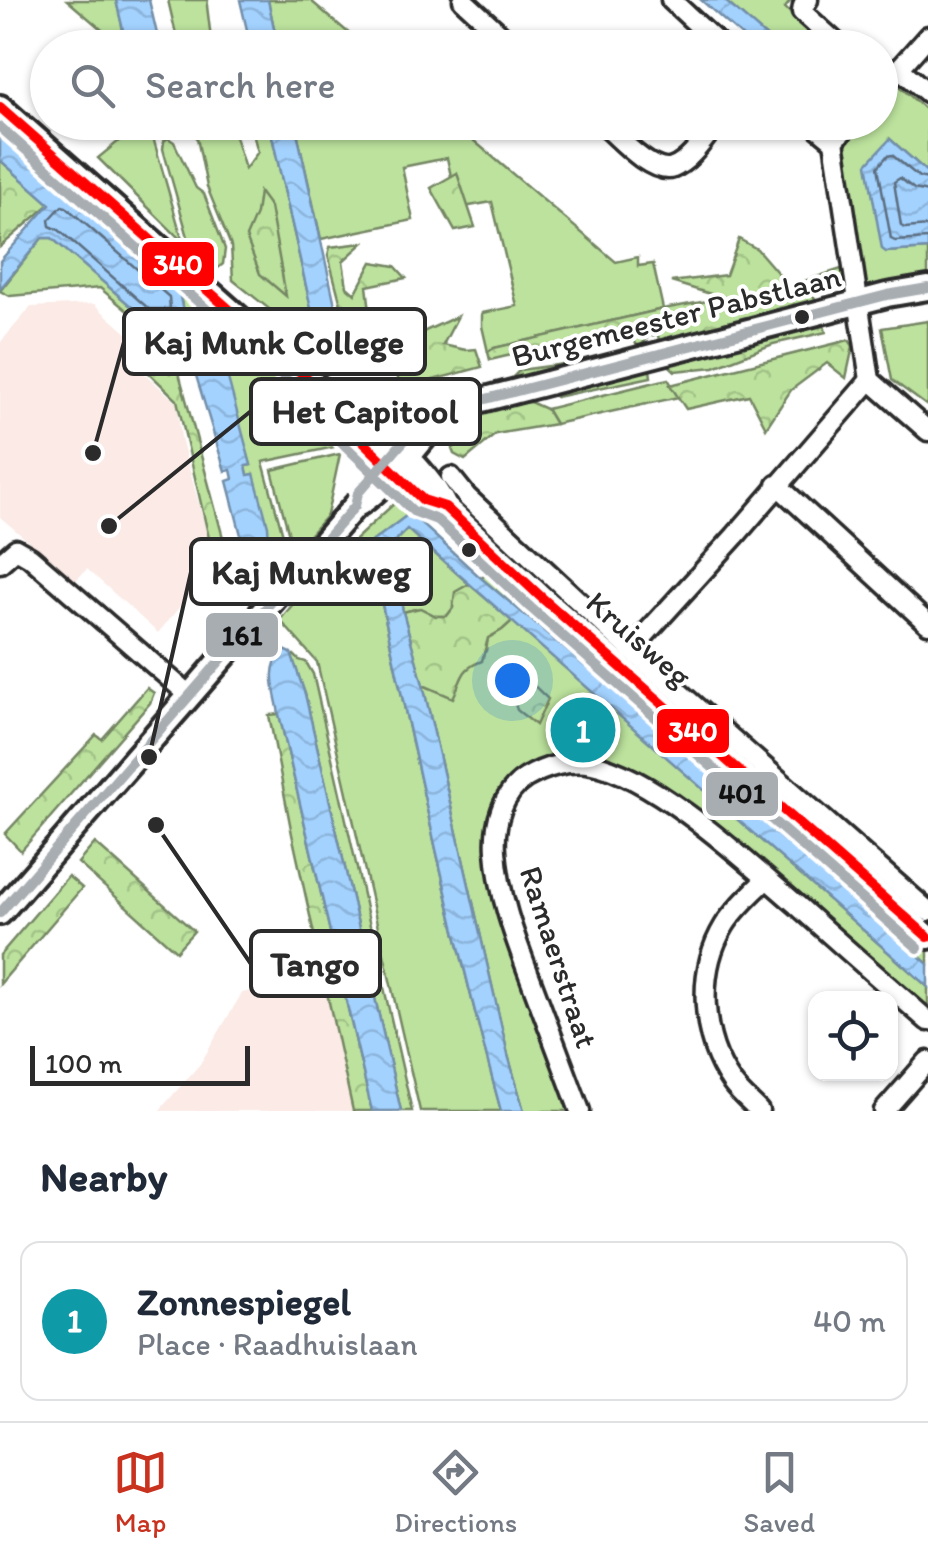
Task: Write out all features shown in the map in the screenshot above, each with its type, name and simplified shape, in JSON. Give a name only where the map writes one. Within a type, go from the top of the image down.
[{"type":"street","points":[[463,0],[496,30]]},
{"type":"street","points":[[671,0],[704,30]]},
{"type":"street","points":[[808,0],[802,12],[822,30]]},
{"type":"street","points":[[928,36],[900,69],[928,94]]},
{"type":"street","name":"Kruisweg","points":[[0,106],[30,133]]},
{"type":"street","name":"Kruisweg","points":[[38,140],[333,401],[344,423],[395,460],[424,500],[445,507],[541,597],[928,937]]},
{"type":"street","points":[[622,140],[660,170],[683,162],[702,140]]},
{"type":"street","points":[[834,141],[870,380],[928,431]]},
{"type":"street","name":"Burgemeester Pabstlaan","points":[[0,913],[355,506],[358,493],[443,414],[490,398],[928,288]]},
{"type":"street","points":[[632,650],[870,380]]},
{"type":"street","name":"Kruisweg","points":[[452,476],[467,497],[632,650],[928,910]]},
{"type":"street","points":[[777,486],[928,624]]},
{"type":"street","points":[[0,563],[16,549],[30,556],[190,696]]},
{"type":"street","name":"Ramaerstraat","points":[[580,1111],[510,923],[499,878],[495,847],[501,808],[510,792],[521,781],[556,765],[594,764],[613,770],[683,812],[766,879]]},
{"type":"street","points":[[759,1111],[724,1071],[710,1032],[706,988],[710,960],[722,928],[766,879],[928,1021]]},
{"type":"street","points":[[884,1111],[928,1061]]},
{"type":"shaded area","points":[[94,304],[139,344],[123,364],[131,371],[136,366],[177,403],[181,438],[215,564],[158,633],[87,569],[75,581],[0,517],[0,343],[31,307]]},
{"type":"shaded area","points":[[323,977],[353,1111],[159,1111],[200,1064],[242,993]]},
{"type":"green space","points":[[67,0],[116,0],[123,30],[102,30]]},
{"type":"green space","points":[[168,0],[208,0],[210,30],[175,30]]},
{"type":"green space","points":[[268,0],[310,0],[345,30],[274,30]]},
{"type":"green space","points":[[724,0],[791,0],[785,8],[809,30],[758,30]]},
{"type":"green space","points":[[898,85],[928,112],[928,173],[891,140],[898,140]]},
{"type":"green space","points":[[0,116],[193,287],[179,292],[0,136]]},
{"type":"green space","points":[[120,140],[155,140],[183,242],[98,158]]},
{"type":"green space","points":[[197,140],[236,140],[245,169],[258,152],[255,140],[273,140],[316,330],[329,339],[334,361],[233,280],[231,246],[207,187]]},
{"type":"green space","points":[[299,140],[473,140],[616,262],[638,257],[638,266],[653,264],[663,309],[488,352],[482,313],[517,306],[492,202],[458,208],[447,158],[402,167],[413,220],[321,239]]},
{"type":"green space","points":[[890,140],[887,252],[928,249],[928,278],[867,289],[842,143]]},
{"type":"green space","points":[[164,141],[174,142],[196,188],[204,194],[225,249],[223,264],[214,271],[192,251]]},
{"type":"green space","points":[[0,160],[50,204],[0,247]]},
{"type":"green space","points":[[457,173],[475,227],[455,231],[431,188]]},
{"type":"green space","points":[[259,192],[270,207],[286,296],[260,274],[246,237],[256,214]]},
{"type":"green space","points":[[42,238],[52,238],[146,319],[183,312],[180,295],[194,290],[197,303],[193,314],[177,335],[154,333],[100,288],[10,296],[0,291]]},
{"type":"green space","points":[[739,239],[757,249],[789,286],[841,269],[845,279],[809,289],[826,332],[773,344],[714,367],[675,371],[661,358],[658,334],[649,336],[639,348],[630,335],[578,347],[549,346],[490,360],[488,352],[494,348],[724,298],[671,282],[726,275]]},
{"type":"green space","points":[[363,243],[343,261],[347,287],[355,294],[372,262],[395,266],[406,278],[367,286],[370,311],[345,320],[328,255],[330,247]]},
{"type":"green space","points":[[205,300],[345,439],[344,445],[263,462],[283,535],[260,564],[245,562],[249,548],[263,550],[254,474],[248,476],[246,466],[251,465],[209,329],[198,336],[191,359],[183,340],[204,318]]},
{"type":"green space","points":[[458,316],[443,345],[476,349],[482,367],[403,392],[393,365],[425,331]]},
{"type":"green space","points":[[928,321],[926,405],[892,380],[882,328]]},
{"type":"green space","points":[[849,340],[853,346],[846,378],[827,363],[791,390],[766,428],[749,395],[686,409],[670,385]]},
{"type":"green space","points":[[163,348],[175,358],[230,564],[212,591],[206,587],[207,573],[215,564],[177,400],[146,370],[150,356]]},
{"type":"green space","points":[[643,350],[651,377],[556,397],[555,391],[504,386],[520,370]]},
{"type":"green space","points":[[668,379],[679,397],[555,424],[546,409]]},
{"type":"green space","points":[[530,402],[546,409],[555,424],[496,434],[465,460],[454,454],[452,449],[475,432],[464,413]]},
{"type":"green space","points":[[340,454],[327,515],[271,578],[267,564],[289,535],[272,470]]},
{"type":"green space","points":[[398,500],[409,504],[410,513],[369,544],[448,899],[501,1111],[420,1111],[317,662],[280,620],[321,573]]},
{"type":"green space","points":[[407,529],[469,584],[447,616],[436,616],[420,608],[403,612],[392,549]]},
{"type":"green space","points":[[490,573],[626,683],[928,948],[928,964],[703,765],[481,578]]},
{"type":"green space","points":[[469,584],[512,621],[488,638],[482,661],[466,671],[453,698],[423,685],[403,612],[420,608],[436,616],[447,616],[453,608],[455,592]]},
{"type":"green space","points":[[512,621],[928,987],[928,1012],[842,935],[596,756],[547,759],[526,768],[507,786],[494,810],[489,837],[489,865],[501,924],[571,1111],[524,1111],[423,685],[453,697],[464,672],[486,651],[488,638]]},
{"type":"green space","points":[[294,655],[306,662],[313,674],[412,1111],[401,1111]]},
{"type":"green space","points":[[523,675],[548,699],[536,725],[517,710],[510,689]]},
{"type":"green space","points":[[147,688],[154,693],[150,703],[21,851],[5,834],[96,735],[102,739]]},
{"type":"green space","points":[[279,714],[372,1111],[353,1111],[269,715]]},
{"type":"green space","points":[[95,843],[194,931],[176,951],[78,863]]},
{"type":"green space","points":[[68,876],[82,888],[0,984],[0,955]]},
{"type":"water","points":[[116,0],[149,0],[156,30],[123,30]]},
{"type":"water","points":[[240,0],[268,0],[274,30],[247,30]]},
{"type":"water","points":[[701,0],[724,0],[758,30],[735,30]]},
{"type":"water","points":[[0,136],[179,292],[183,312],[176,321],[146,319],[52,238],[42,238],[0,289],[0,261],[50,204],[0,160]]},
{"type":"water","points":[[273,140],[299,140],[341,332],[329,339],[316,330]]},
{"type":"water","points":[[891,140],[928,173],[928,249],[882,249],[867,164]]},
{"type":"water","points":[[209,328],[216,333],[251,465],[246,466],[248,475],[254,474],[268,526],[269,544],[263,550],[249,548],[241,535],[227,481],[233,479],[231,470],[225,471],[191,359],[198,335]]},
{"type":"water","points":[[410,513],[928,964],[928,987],[407,529],[392,549],[403,612],[524,1111],[501,1111],[448,899],[369,544]]},
{"type":"water","points":[[282,649],[291,653],[305,694],[401,1111],[372,1111],[276,697],[274,665]]},
{"type":"transit line","name":"340","points":[[0,107],[30,133]]},
{"type":"transit line","name":"401","points":[[0,127],[321,410],[332,433],[413,511],[437,520],[531,608],[918,948]]},
{"type":"transit line","name":"340","points":[[37,140],[333,401],[344,423],[423,500],[445,507],[541,597],[928,937]]},
{"type":"transit line","name":"161","points":[[0,913],[355,506],[358,493],[418,425],[451,408],[887,295],[928,288]]},
{"type":"place","name":"Kaj Munk College","points":[[93,453]]},
{"type":"place","name":"Het Capitool","points":[[109,526]]},
{"type":"place","name":"Zonnespiegel","points":[[583,730]]},
{"type":"place","name":"Kaj Munkweg","points":[[149,757]]},
{"type":"place","name":"Tango","points":[[156,825]]}]
